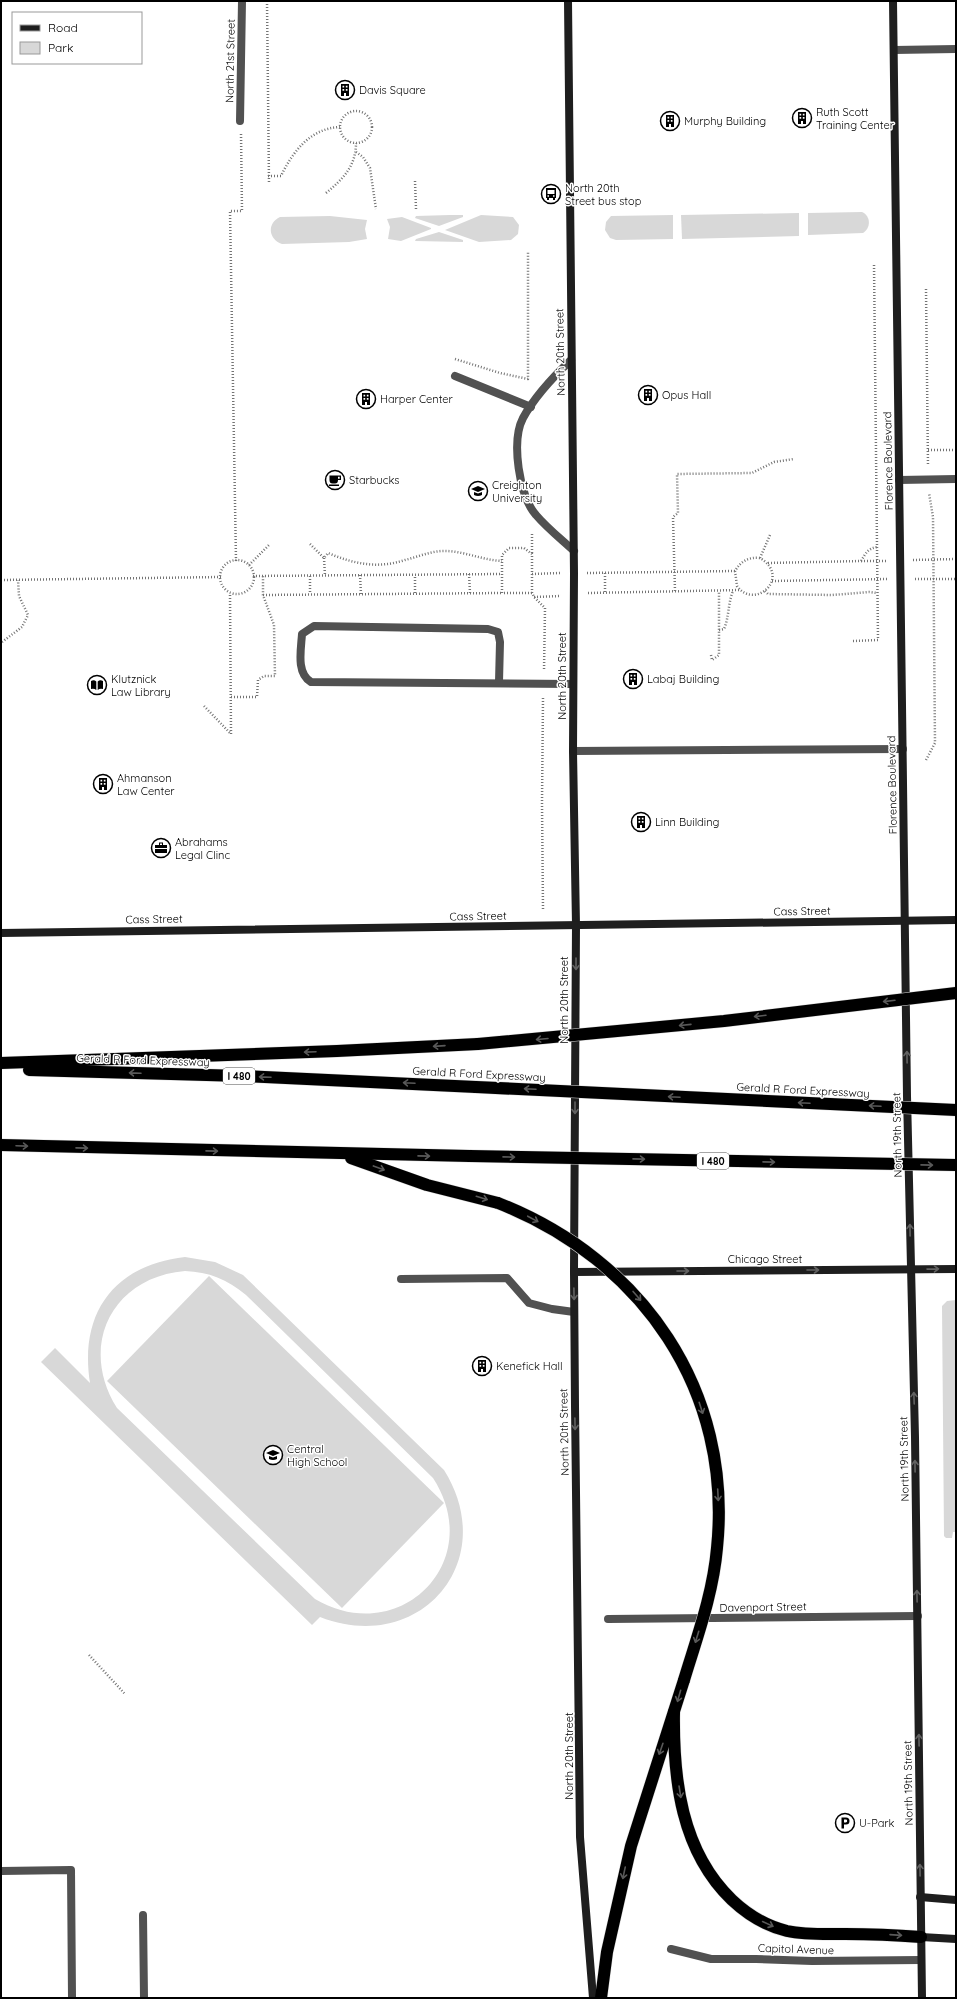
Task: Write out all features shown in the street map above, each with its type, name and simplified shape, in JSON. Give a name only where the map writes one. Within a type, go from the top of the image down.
[{"type":"highway","points":[[1,1063],[337,1051],[478,1044],[724,1021],[956,993]]},
{"type":"highway","name":"Gerald R Ford Expressway","points":[[1,1069],[234,1076],[956,1110]]},
{"type":"highway","name":"I 480","points":[[1,1145],[343,1154],[956,1165]]},
{"type":"highway","points":[[343,1154],[428,1185],[498,1203],[534,1219],[582,1248],[606,1266],[647,1308],[674,1347],[692,1383],[706,1423],[714,1457],[719,1500],[719,1524],[711,1586],[684,1680],[651,1778],[631,1846],[607,1952],[601,1998]]},
{"type":"highway","points":[[674,1712],[674,1740],[678,1780],[692,1843],[713,1879],[735,1903],[752,1916],[769,1925],[795,1932],[921,1936]]},
{"type":"main road","name":"North 20th Street","points":[[568,1],[574,551],[573,751],[576,925],[574,1312],[580,1837],[593,1998]]},
{"type":"main road","name":"Florence Boulevard","points":[[893,1],[906,920]]},
{"type":"main road","name":"North 19th Street","points":[[906,920],[910,1269],[918,1616],[922,1998]]},
{"type":"main road","name":"Cass Street","points":[[1,932],[956,920]]},
{"type":"main road","name":"Chicago Street","points":[[574,1272],[956,1269]]},
{"type":"main road","points":[[920,1897],[956,1900]]},
{"type":"main road","points":[[921,1936],[956,1939]]},
{"type":"street","name":"North 21st Street","points":[[240,121],[242,1]]},
{"type":"street","points":[[894,50],[956,50]]},
{"type":"street","points":[[571,360],[548,382],[522,420],[517,460],[521,484],[528,504],[536,515],[574,551]]},
{"type":"street","points":[[455,376],[531,406]]},
{"type":"street","points":[[899,480],[956,479]]},
{"type":"street","points":[[499,682],[500,642],[498,632],[488,629],[314,626],[302,634],[301,670],[305,678],[311,682],[499,682],[573,684]]},
{"type":"street","points":[[573,751],[903,749]]},
{"type":"street","points":[[401,1279],[507,1278],[528,1302],[552,1309],[574,1312]]},
{"type":"street","name":"Davenport Street","points":[[608,1619],[918,1616]]},
{"type":"street","points":[[1,1871],[71,1870],[72,1998]]},
{"type":"street","points":[[143,1915],[144,1998]]},
{"type":"street","name":"Capitol Avenue","points":[[671,1949],[711,1959],[812,1961],[921,1960]]},
{"type":"path","points":[[267,1],[269,183]]},
{"type":"path","points":[[356,110],[366,114],[372,122],[372,132],[366,140],[356,143],[345,139],[340,127],[342,119],[356,110]]},
{"type":"path","points":[[236,561],[230,211],[242,211],[240,121]]},
{"type":"path","points":[[268,176],[281,176],[296,152],[317,132],[332,127],[340,127]]},
{"type":"path","points":[[326,193],[349,170],[356,152],[356,143]]},
{"type":"path","points":[[356,152],[363,157],[370,168],[376,209]]},
{"type":"path","points":[[415,182],[416,209]]},
{"type":"path","points":[[455,359],[500,373],[528,379],[528,251]]},
{"type":"path","points":[[853,640],[878,640],[874,263]]},
{"type":"path","points":[[926,289],[929,498],[932,509],[934,579],[936,743],[926,760]]},
{"type":"path","points":[[928,450],[956,450]]},
{"type":"path","points":[[675,591],[673,517],[678,513],[677,474],[752,473],[774,462],[794,459]]},
{"type":"path","points":[[760,558],[770,535]]},
{"type":"path","points":[[310,544],[324,558],[325,576]]},
{"type":"path","points":[[249,565],[269,545]]},
{"type":"path","points":[[861,561],[866,551],[872,547],[878,547]]},
{"type":"path","points":[[502,593],[502,555],[509,548],[524,548],[532,554],[532,593],[545,608],[543,639],[543,909]]},
{"type":"path","points":[[324,558],[328,553],[352,562],[378,566],[392,564],[441,551],[456,552],[491,561],[502,561]]},
{"type":"path","points":[[740,590],[737,586],[735,571],[742,562],[747,559],[760,558],[768,563],[773,573],[772,581],[764,592]]},
{"type":"path","points":[[768,563],[956,559]]},
{"type":"path","points":[[204,706],[231,734],[230,593],[222,585],[221,577],[222,570],[230,561],[245,561],[253,569],[254,584],[245,593],[230,593]]},
{"type":"path","points":[[532,574],[735,571]]},
{"type":"path","points":[[605,573],[605,593]]},
{"type":"path","points":[[469,574],[470,593]]},
{"type":"path","points":[[253,576],[502,574]]},
{"type":"path","points":[[360,575],[361,594]]},
{"type":"path","points":[[415,575],[415,593]]},
{"type":"path","points":[[231,697],[257,697],[258,680],[264,676],[275,676],[274,625],[263,595],[263,576]]},
{"type":"path","points":[[310,576],[310,594]]},
{"type":"path","points":[[1,580],[221,577]]},
{"type":"path","points":[[772,581],[956,579]]},
{"type":"path","points":[[2,642],[19,630],[28,615],[19,596],[18,580]]},
{"type":"path","points":[[534,597],[574,596],[585,593],[740,590],[751,594],[764,592],[768,594],[818,596],[869,592],[877,594]]},
{"type":"path","points":[[712,654],[712,660],[719,655],[719,591]]},
{"type":"path","points":[[719,630],[724,628],[727,622],[728,607],[733,591]]},
{"type":"path","points":[[263,595],[532,593]]},
{"type":"path","points":[[89,1655],[125,1694]]},
{"type":"green space","points":[[862,212],[867,216],[869,222],[866,231],[863,233],[808,235],[808,213]]},
{"type":"green space","points":[[799,213],[799,236],[682,239],[681,215]]},
{"type":"green space","points":[[463,215],[463,217],[439,226],[415,218],[416,216]]},
{"type":"green space","points":[[481,215],[513,217],[519,225],[518,234],[511,240],[479,242],[445,230]]},
{"type":"green space","points":[[673,215],[673,239],[616,240],[610,238],[605,230],[606,222],[611,216]]},
{"type":"green space","points":[[330,216],[367,220],[365,229],[367,239],[349,242],[282,244],[277,242],[272,235],[271,227],[280,217]]},
{"type":"green space","points":[[402,217],[431,229],[401,241],[388,239],[390,227],[387,219]]},
{"type":"green space","points":[[439,232],[463,240],[463,242],[415,241],[416,239]]},
{"type":"green space","points":[[185,1257],[215,1262],[243,1275],[444,1470],[459,1504],[463,1537],[456,1567],[441,1592],[418,1612],[390,1623],[356,1626],[320,1617],[312,1625],[41,1362],[55,1348],[90,1383],[88,1358],[90,1335],[97,1314],[107,1297],[121,1282],[139,1270],[160,1262]],"holes":[[[185,1271],[217,1277],[239,1289],[246,1295],[433,1478],[447,1509],[449,1539],[442,1566],[426,1588],[404,1605],[377,1613],[347,1612],[315,1599],[117,1408],[106,1385],[101,1361],[102,1339],[109,1318],[121,1301],[138,1286],[160,1276]]]},
{"type":"green space","points":[[209,1276],[444,1503],[342,1608],[107,1381]]},
{"type":"green space","points":[[956,1300],[956,1532],[953,1532],[952,1538],[946,1538],[944,1536],[942,1306],[947,1301]]},
{"type":"place","name":"Davis Square","points":[[345,90]]},
{"type":"place","name":"Ruth Scott Training Center","points":[[802,118]]},
{"type":"place","name":"Murphy Building","points":[[670,121]]},
{"type":"place","name":"North 20th Street bus stop","points":[[551,194]]},
{"type":"place","name":"Opus Hall","points":[[648,395]]},
{"type":"place","name":"Harper Center","points":[[366,399]]},
{"type":"place","name":"Starbucks","points":[[335,480]]},
{"type":"place","name":"Creighton University","points":[[478,491]]},
{"type":"place","name":"Labaj Building","points":[[633,679]]},
{"type":"place","name":"Klutznick Law Library","points":[[97,685]]},
{"type":"place","name":"Ahmanson Law Center","points":[[103,784]]},
{"type":"place","name":"Linn Building","points":[[641,822]]},
{"type":"place","name":"Abrahams Legal Clinc","points":[[161,848]]},
{"type":"place","name":"Kenefick Hall","points":[[482,1366]]},
{"type":"place","name":"Central High School","points":[[273,1455]]},
{"type":"place","name":"U-Park","points":[[845,1823]]}]
